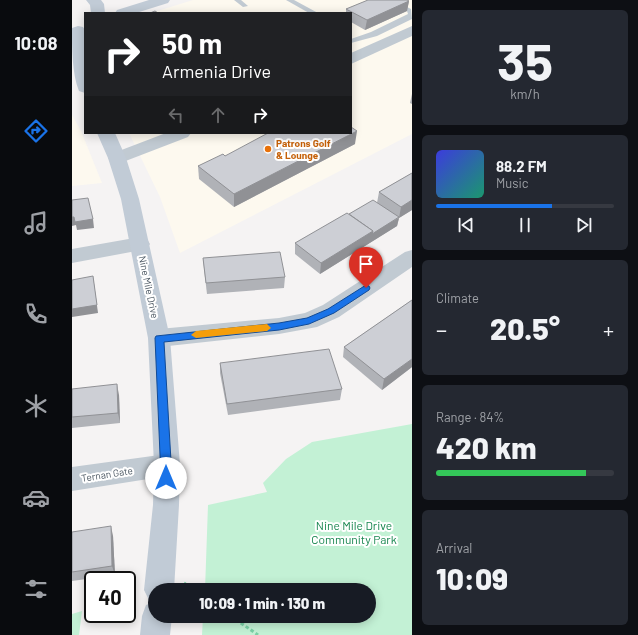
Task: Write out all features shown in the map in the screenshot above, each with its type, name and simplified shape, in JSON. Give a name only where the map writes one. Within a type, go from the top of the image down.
[{"type":"street","points":[[93,0],[97,4],[98,12]]},
{"type":"street","points":[[125,12],[163,0]]},
{"type":"street","points":[[78,29],[75,37],[74,51],[84,85]]},
{"type":"street","points":[[352,59],[412,30]]},
{"type":"street","points":[[72,80],[84,91]]},
{"type":"street","name":"Nine Mile Drive","points":[[106,134],[117,158],[130,199],[159,338],[167,465],[166,505],[160,583]]},
{"type":"street","points":[[117,158],[179,134]]},
{"type":"street","points":[[72,256],[140,244]]},
{"type":"street","points":[[159,338],[279,326],[309,321],[331,311],[412,257]]},
{"type":"street","name":"Ternan Gate","points":[[72,479],[167,465]]},
{"type":"street","points":[[155,635],[156,623]]},
{"type":"lane","points":[[238,0],[245,6]]},
{"type":"lane","points":[[289,0],[312,12]]},
{"type":"lane","points":[[352,41],[374,34],[410,18],[412,14],[409,10],[388,0]]},
{"type":"path","points":[[241,623],[258,635]]},
{"type":"shaded area","points":[[193,0],[412,0],[412,134],[180,253],[160,197],[129,134],[352,134],[352,12],[154,12]]},
{"type":"shaded area","points":[[72,115],[81,131],[102,183],[72,186]]},
{"type":"green space","name":"Nine Mile Drive Community Park","points":[[412,424],[412,635],[202,635],[203,623],[376,623],[376,583],[205,583],[208,505],[267,492],[263,483],[286,459],[312,442]]},
{"type":"green space","points":[[82,611],[79,635],[72,635],[72,614]]},
{"type":"building","points":[[368,0],[409,1],[367,20],[346,9]]},
{"type":"building","points":[[352,128],[357,131],[352,134]]},
{"type":"building","points":[[266,134],[351,134],[234,194],[198,166],[223,154],[225,156]]},
{"type":"building","points":[[412,173],[412,200],[401,207],[379,192]]},
{"type":"building","points":[[88,198],[93,219],[75,222],[74,217],[72,217],[72,200]]},
{"type":"building","points":[[373,200],[399,217],[372,234],[373,231],[349,214]]},
{"type":"building","points":[[347,213],[373,231],[321,263],[295,243]]},
{"type":"building","points":[[280,252],[285,277],[206,283],[203,258]]},
{"type":"building","points":[[93,276],[97,305],[72,309],[72,280]]},
{"type":"building","points":[[412,300],[412,359],[384,379],[344,347]]},
{"type":"building","points":[[329,349],[342,389],[227,404],[220,363]]},
{"type":"building","points":[[117,384],[118,413],[72,417],[72,389]]},
{"type":"building","points":[[111,526],[112,566],[72,572],[72,532]]},
{"type":"slow traffic","points":[[196,335],[267,328]]},
{"type":"place","name":"Patrons Golf & Lounge","points":[[268,149]]},
{"type":"route","points":[[166,478],[167,465],[159,338],[279,326],[309,321],[331,311],[366,288]]}]
